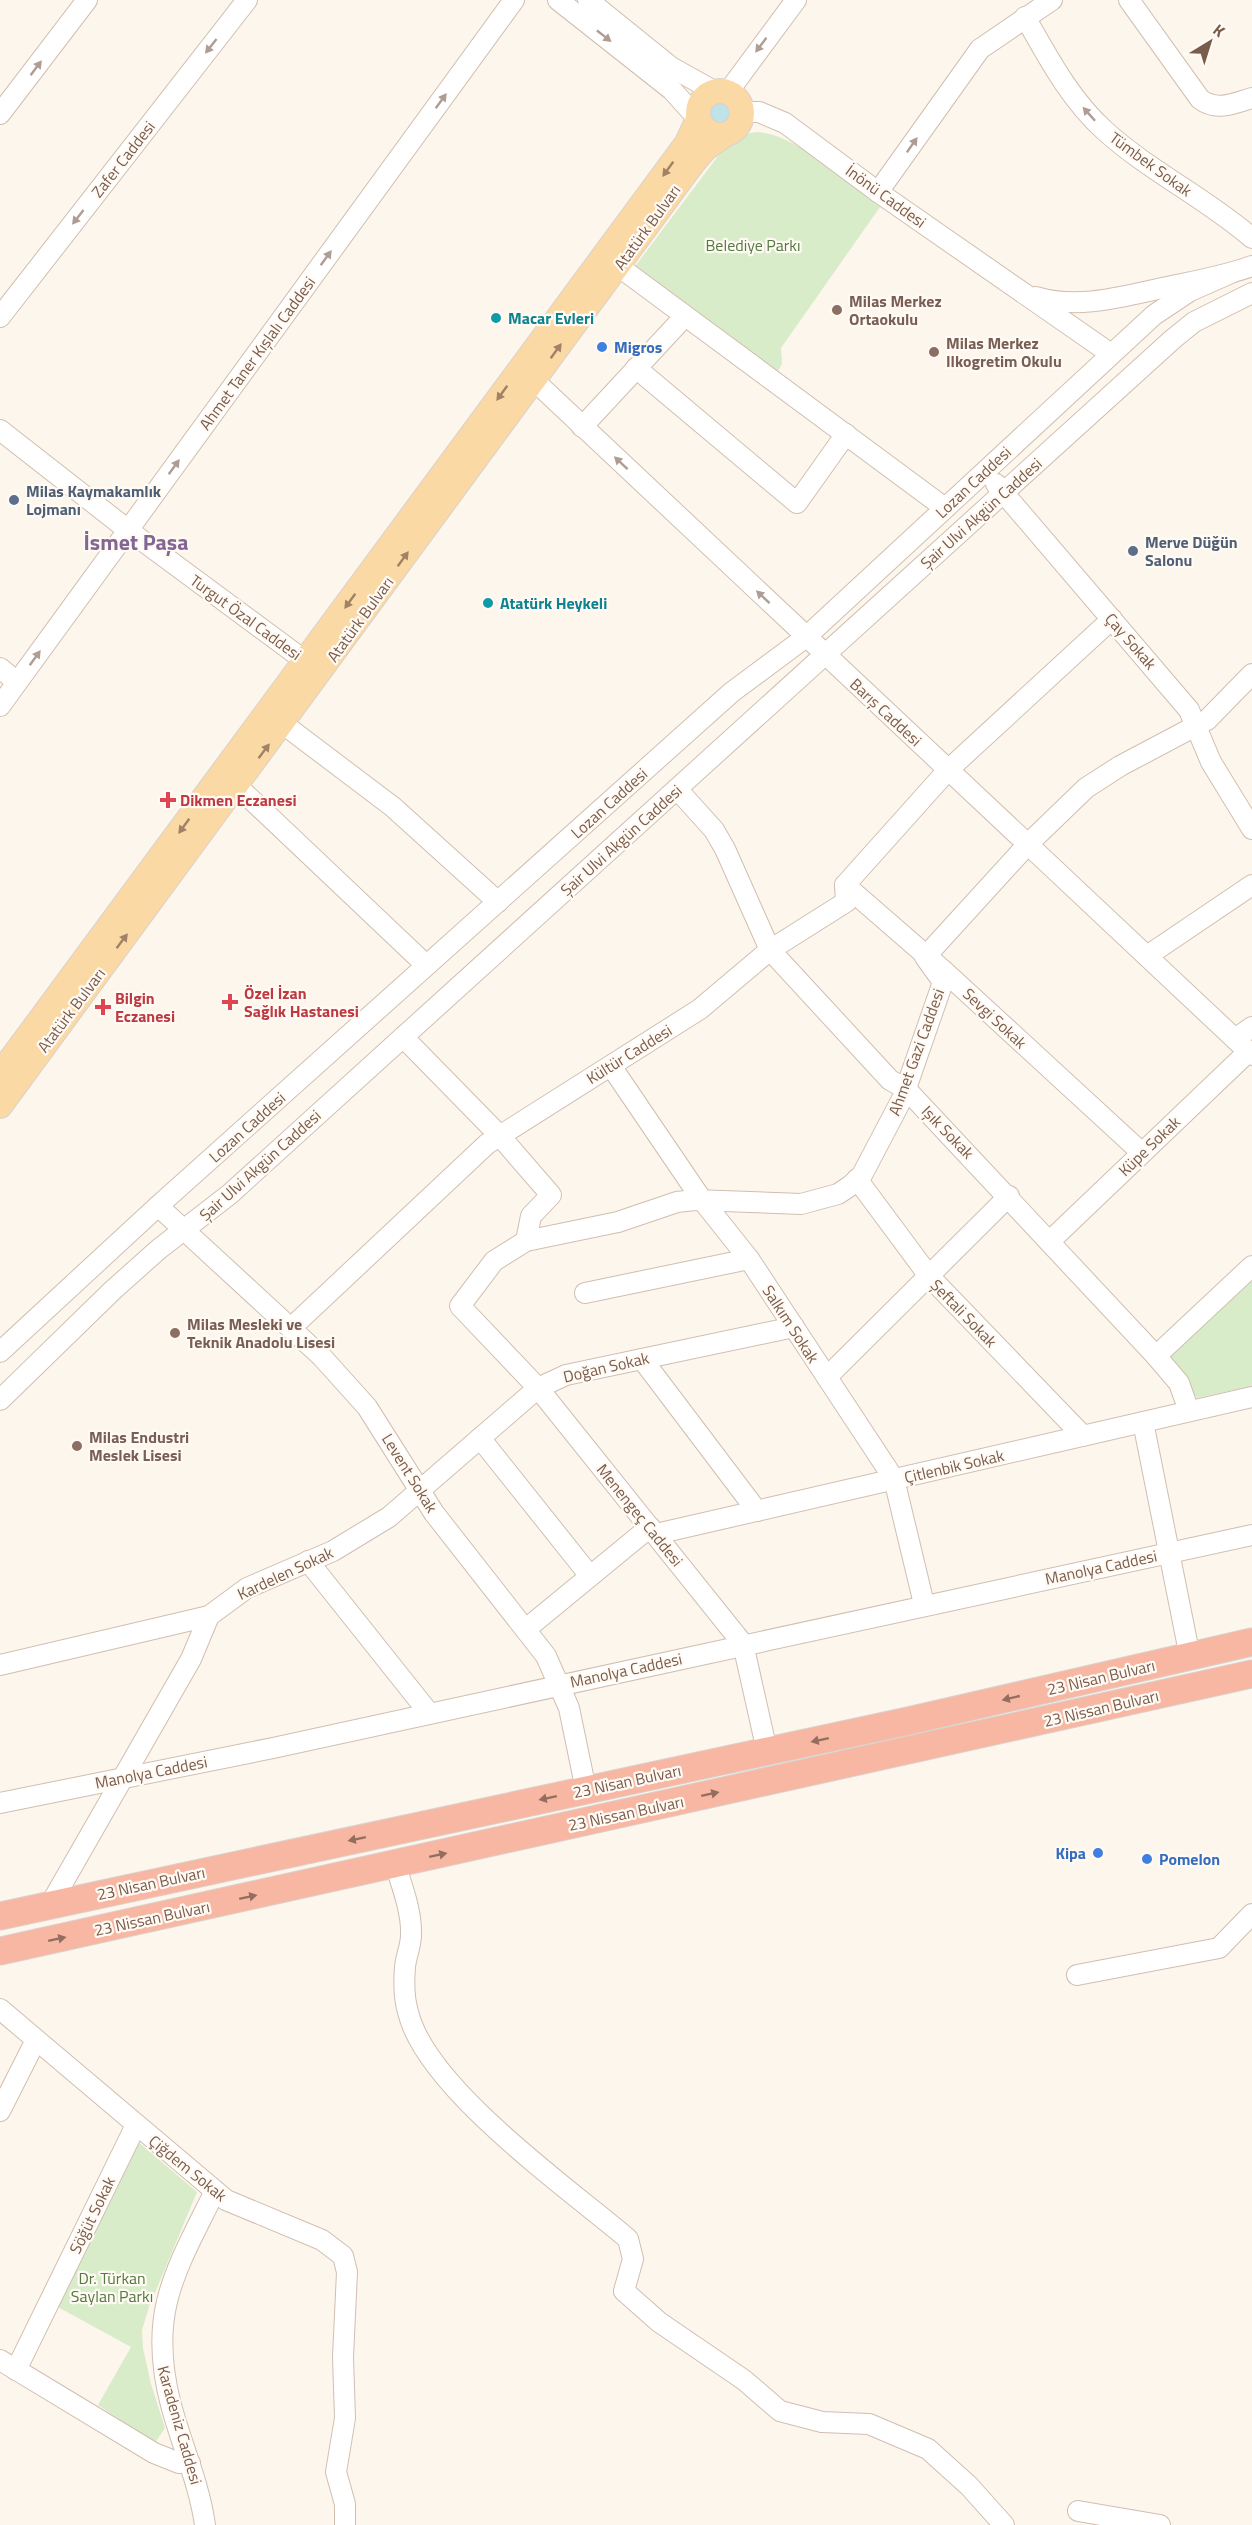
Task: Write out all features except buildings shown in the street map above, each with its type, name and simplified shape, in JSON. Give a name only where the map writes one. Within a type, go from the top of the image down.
[{"type":"highway","name":"23 Nisan Bulvarı","points":[[0,1916],[767,1751],[1252,1642]]},
{"type":"highway","name":"23 Nissan Bulvarı","points":[[0,1951],[1252,1674]]},
{"type":"main road","points":[[721,92],[739,100],[743,112],[740,125],[723,136],[705,130],[698,119],[702,99],[721,92]]},
{"type":"main road","name":"Atatürk Bulvarı","points":[[0,1074],[276,718],[527,375],[687,142],[698,119]]},
{"type":"main road","name":"Atatürk Bulvarı","points":[[527,375],[618,266],[699,156],[723,136]]},
{"type":"main road","name":"Atatürk Bulvarı","points":[[0,1106],[237,786],[276,718]]},
{"type":"street","points":[[1,110],[87,0]]},
{"type":"street","name":"Zafer Caddesi","points":[[0,317],[247,0]]},
{"type":"street","name":"Ahmet Taner Kışlalı Caddesi","points":[[0,706],[514,0]]},
{"type":"street","points":[[558,0],[662,81],[698,119]]},
{"type":"street","points":[[588,0],[671,68],[721,92],[796,0]]},
{"type":"street","points":[[1129,0],[1200,99],[1210,105],[1222,106],[1252,98]]},
{"type":"street","points":[[878,192],[980,49],[1048,1]]},
{"type":"street","name":"Tümbek Sokak","points":[[1025,17],[1064,82],[1102,128],[1136,156],[1252,238]]},
{"type":"street","name":"İnönü Caddesi","points":[[743,112],[759,112],[785,123],[878,192],[1111,354]]},
{"type":"street","points":[[618,266],[945,508]]},
{"type":"street","name":"İnönü Caddesi","points":[[1025,293],[1058,302],[1089,302],[1232,273],[1252,266]]},
{"type":"street","name":"Lozan Caddesi","points":[[2,1346],[732,692],[806,637],[1111,354],[1174,300],[1232,273]]},
{"type":"street","name":"Şair Ulvi Akgün Caddesi","points":[[0,1400],[159,1249],[221,1201],[1185,329],[1252,294]]},
{"type":"street","points":[[582,427],[685,316]]},
{"type":"street","points":[[636,368],[796,503],[846,434]]},
{"type":"street","name":"Barış Caddesi","points":[[527,375],[1245,1049]]},
{"type":"street","name":"Turgut Özal Caddesi","points":[[0,430],[128,530],[313,667]]},
{"type":"street","name":"Çay Sokak","points":[[985,471],[1190,710],[1211,762],[1252,829]]},
{"type":"street","name":"Kültür Caddesi","points":[[291,1328],[439,1187],[499,1135],[700,1009],[770,950],[846,902],[845,885],[948,770],[1112,619]]},
{"type":"street","points":[[0,668],[18,682]]},
{"type":"street","points":[[925,957],[1028,844],[1070,803],[1102,777],[1197,726],[1220,708],[1252,674]]},
{"type":"street","points":[[276,718],[430,838],[498,902]]},
{"type":"street","points":[[237,786],[426,966]]},
{"type":"street","name":"Işık Sokak","points":[[677,789],[714,830],[725,849],[770,950],[890,1080],[906,1089],[1009,1196],[1156,1356],[1179,1383],[1189,1411]]},
{"type":"street","name":"Sevgi Sokak","points":[[845,885],[925,957],[944,971],[1142,1154]]},
{"type":"street","points":[[1147,956],[1252,885]]},
{"type":"street","name":"Ahmet Gazi Caddesi","points":[[460,1306],[494,1261],[526,1241],[618,1222],[677,1202],[702,1200],[801,1204],[838,1194],[857,1179],[870,1162],[906,1089],[943,982],[925,957]]},
{"type":"street","name":"Küpe Sokak","points":[[1050,1241],[1142,1154],[1245,1049],[1252,1028]]},
{"type":"street","points":[[403,1036],[499,1135],[551,1195],[531,1216],[526,1241]]},
{"type":"street","name":"Salkım Sokak","points":[[611,1066],[702,1200],[749,1259],[894,1479],[924,1604]]},
{"type":"street","name":"Şeftali Sokak","points":[[857,1179],[929,1276],[1083,1436]]},
{"type":"street","points":[[827,1377],[1009,1196]]},
{"type":"street","name":"Levent Sokak","points":[[158,1206],[291,1328],[350,1385],[368,1407],[419,1491],[546,1656],[561,1684],[569,1708],[586,1790]]},
{"type":"street","points":[[585,1293],[749,1259]]},
{"type":"street","points":[[1156,1356],[1252,1266]]},
{"type":"street","name":"Menengeç Caddesi","points":[[460,1306],[538,1388],[744,1644],[767,1751]]},
{"type":"street","name":"Doğan Sokak","points":[[419,1491],[538,1388],[566,1375],[794,1327]]},
{"type":"street","points":[[642,1359],[757,1511]]},
{"type":"street","name":"Çitlenbik Sokak","points":[[653,1531],[757,1511],[1252,1396]]},
{"type":"street","points":[[1143,1422],[1190,1657]]},
{"type":"street","points":[[480,1438],[590,1576]]},
{"type":"street","name":"Kardelen Sokak","points":[[0,1665],[209,1616],[247,1588],[371,1530],[419,1491]]},
{"type":"street","points":[[526,1629],[590,1576],[653,1531]]},
{"type":"street","name":"Manolya Caddesi","points":[[0,1803],[1252,1535]]},
{"type":"street","points":[[308,1561],[429,1713]]},
{"type":"street","points":[[50,1905],[120,1779],[191,1659],[209,1616]]},
{"type":"street","points":[[395,1864],[404,1889],[411,1935],[405,1966],[407,2012],[424,2052],[455,2090],[524,2152],[628,2239],[633,2259],[624,2291],[659,2322],[744,2380],[780,2412],[822,2422],[869,2424],[928,2449],[969,2486],[1004,2525]]},
{"type":"street","points":[[1077,1975],[1219,1948],[1252,1914]]},
{"type":"street","name":"Çiğdem Sokak","points":[[0,2009],[215,2191],[252,2212],[322,2240],[343,2256],[347,2272],[343,2357],[345,2418],[336,2472],[345,2504],[345,2525]]},
{"type":"street","points":[[0,2111],[36,2040]]},
{"type":"street","name":"Söğüt Sokak","points":[[8,2365],[136,2125]]},
{"type":"street","name":"Karadeniz Caddesi","points":[[205,2525],[201,2500],[171,2406],[161,2364],[161,2320],[183,2257],[215,2191]]},
{"type":"street","points":[[8,2365],[154,2453],[179,2463],[190,2463]]},
{"type":"street","points":[[1078,2511],[1160,2525]]},
{"type":"green space","name":"Belediye Parkı","points":[[757,132],[789,141],[805,150],[880,207],[781,348],[782,364],[776,375],[633,269],[724,148],[745,134]]},
{"type":"green space","points":[[1252,1278],[1252,1386],[1197,1398],[1167,1358]]},
{"type":"green space","name":"Dr. Türkan Saylan Parkı","points":[[136,2140],[197,2192],[149,2307],[142,2330],[143,2348],[151,2384],[165,2428],[155,2443],[98,2405],[131,2347],[56,2306]]},
{"type":"water","points":[[720,101],[725,102],[731,108],[731,118],[725,124],[720,125],[715,124],[709,118],[708,113],[709,108],[715,102]]},
{"type":"place","name":"Milas Merkez Ortaokulu","points":[[837,310]]},
{"type":"place","name":"Macar Evleri","points":[[496,318]]},
{"type":"place","name":"Migros","points":[[602,347]]},
{"type":"place","name":"Milas Merkez Ilkogretim Okulu","points":[[934,352]]},
{"type":"place","name":"Milas Kaymakamlık Lojmanı","points":[[14,500]]},
{"type":"place","name":"Merve Düğün Salonu","points":[[1133,551]]},
{"type":"place","name":"Atatürk Heykeli","points":[[488,603]]},
{"type":"place","name":"Dikmen Eczanesi","points":[[168,800]]},
{"type":"place","name":"Özel İzan Sağlık Hastanesi","points":[[230,1002]]},
{"type":"place","name":"Bilgin Eczanesi","points":[[103,1007]]},
{"type":"place","name":"Milas Mesleki ve Teknik Anadolu Lisesi","points":[[175,1333]]},
{"type":"place","name":"Milas Endustri Meslek Lisesi","points":[[77,1446]]},
{"type":"place","name":"Kipa","points":[[1098,1853]]},
{"type":"place","name":"Pomelon","points":[[1147,1859]]},
{"type":"district","name":"İsmet Paşa","points":[[136,542]]}]
